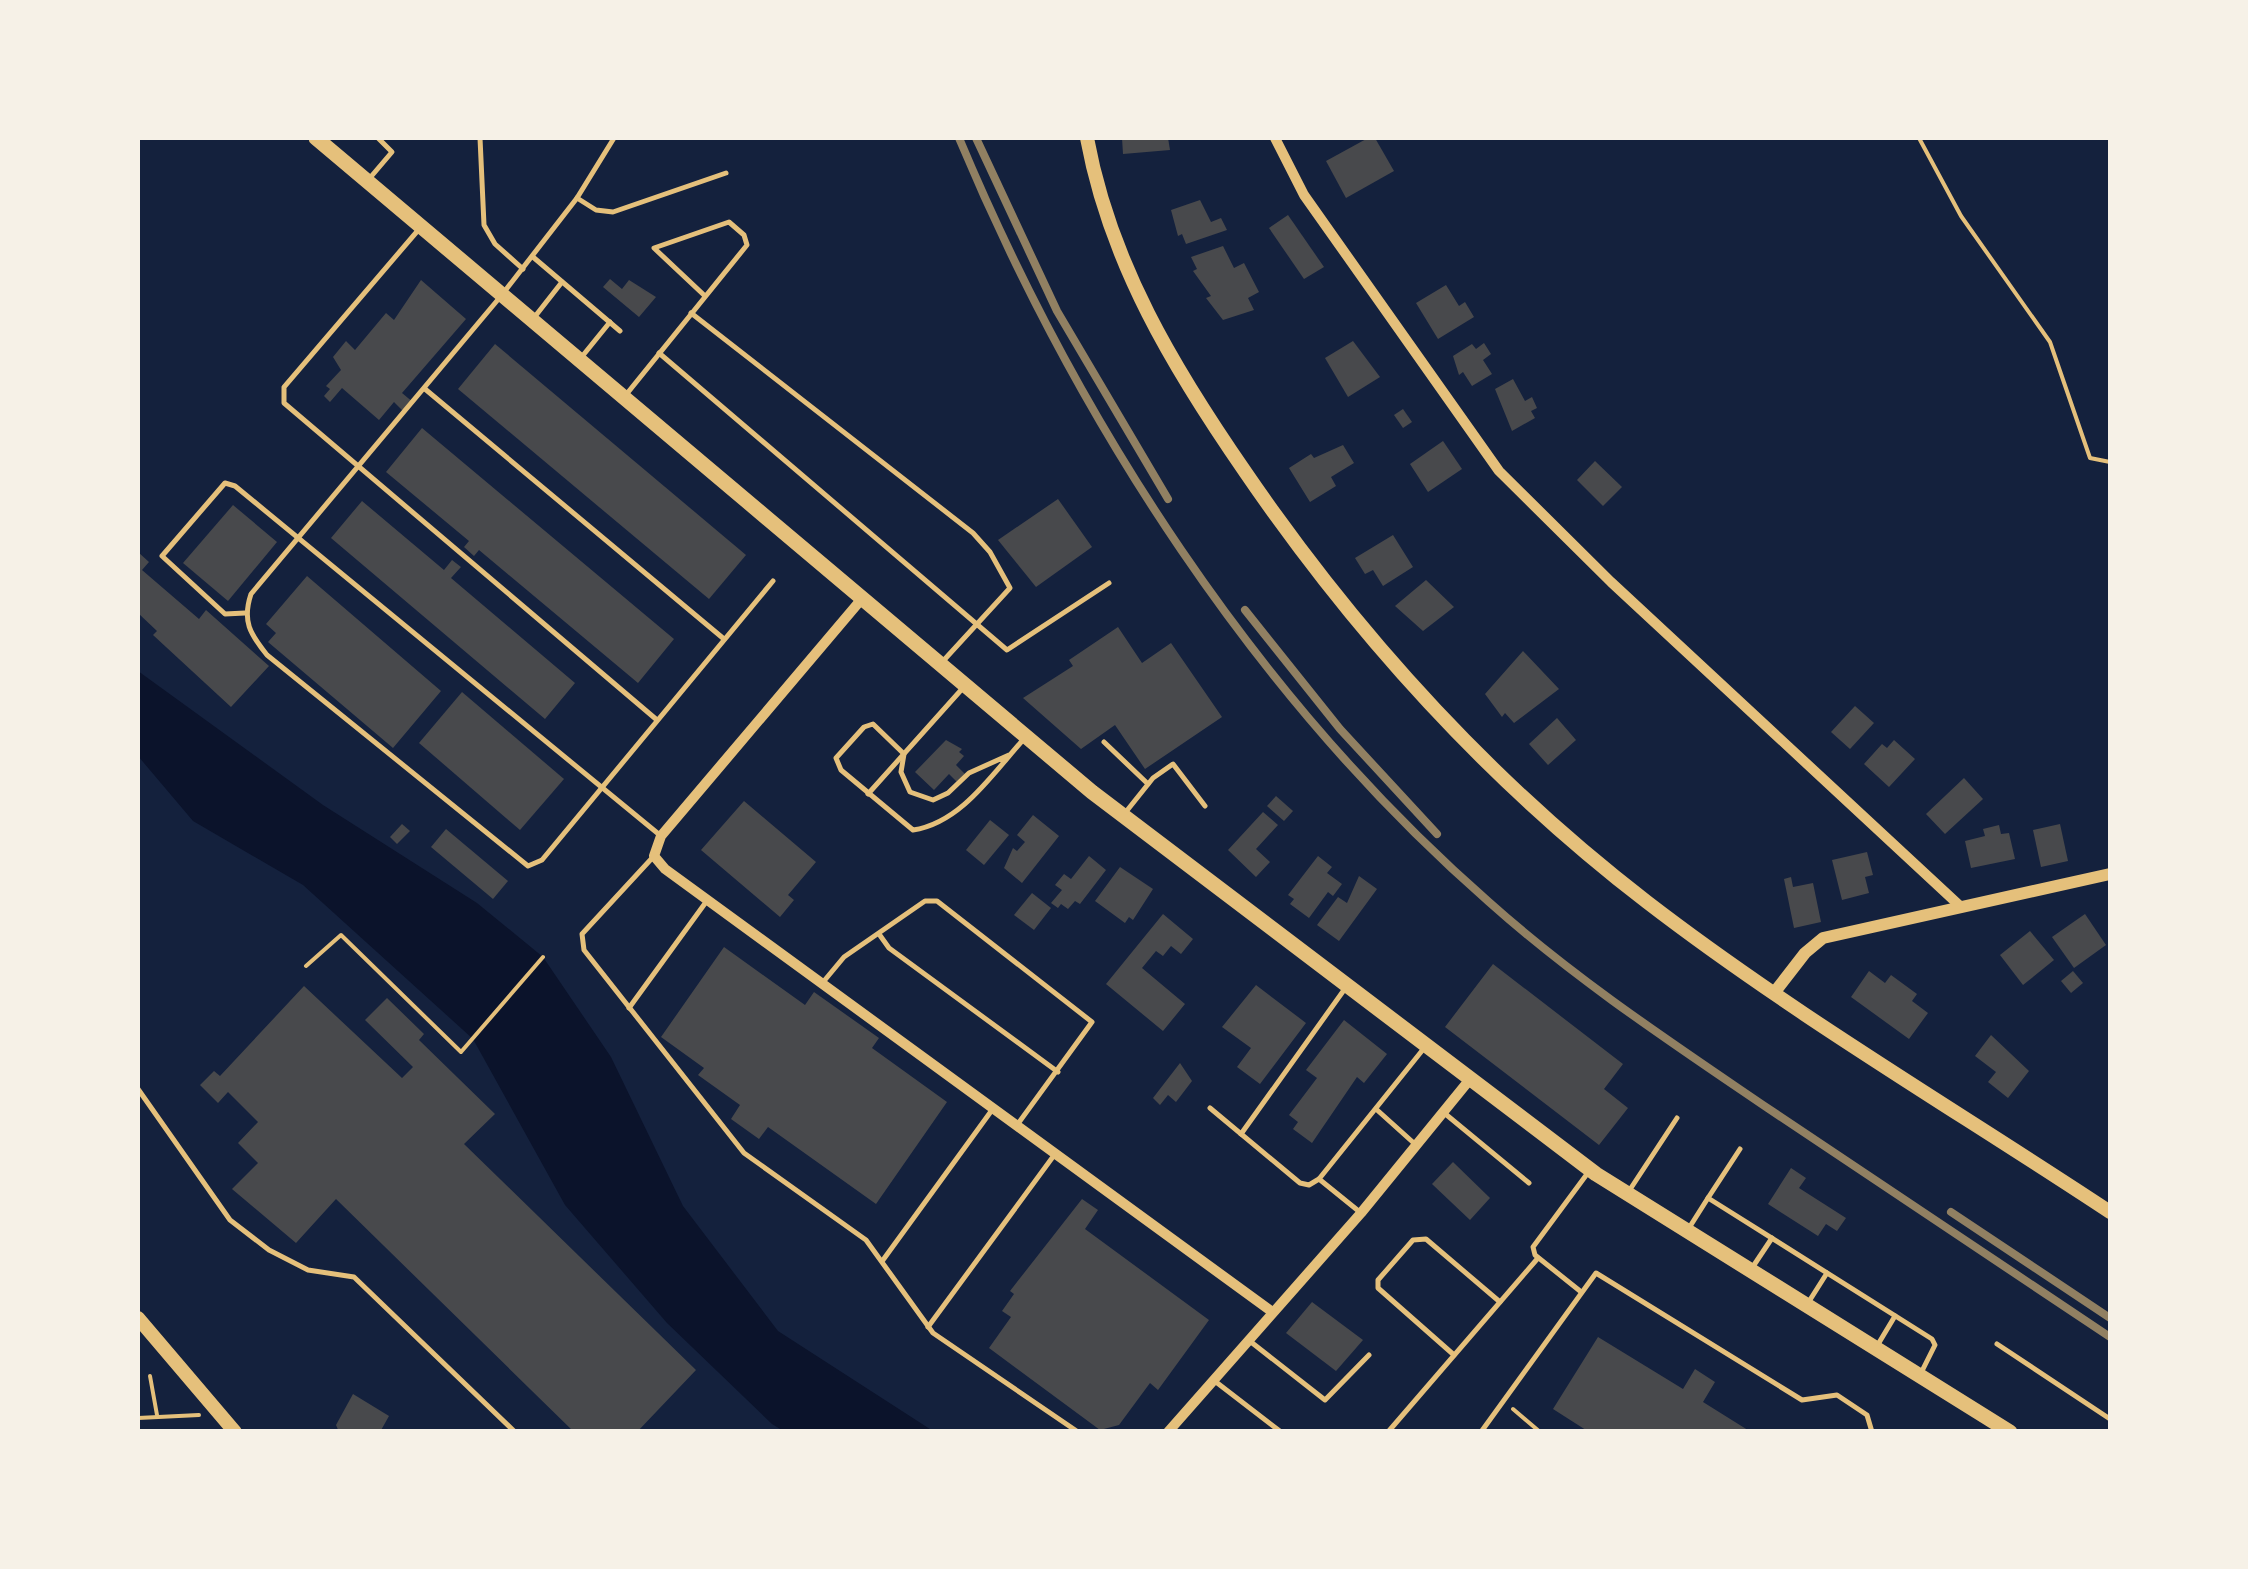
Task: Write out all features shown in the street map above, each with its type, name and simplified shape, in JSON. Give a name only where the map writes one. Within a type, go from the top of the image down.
[{"type":"highway","points":[[316,138],[938,666],[1123,816],[1590,1170],[2010,1432]]},
{"type":"main road","points":[[1087,138],[1110,230],[1146,312],[1245,472],[1356,620],[1450,725],[1548,818],[1647,902],[1774,994],[2110,1212]]},
{"type":"main road","points":[[138,1318],[235,1432]]},
{"type":"street","points":[[1274,138],[1304,196],[1498,471],[1611,582],[1960,906]]},
{"type":"street","points":[[860,600],[661,836],[654,856],[665,870],[1272,1311]]},
{"type":"street","points":[[1774,994],[1823,938],[2110,874]]},
{"type":"street","points":[[1168,1432],[1360,1213],[1471,1078]]},
{"type":"lane","points":[[366,182],[392,152],[378,138]]},
{"type":"lane","points":[[480,138],[484,224],[495,244],[523,268]]},
{"type":"lane","points":[[614,138],[577,198],[502,296],[251,594],[245,612],[253,638],[268,655],[528,866],[542,860],[773,581]]},
{"type":"lane","points":[[577,198],[596,210],[613,212],[726,173]]},
{"type":"lane","points":[[623,398],[746,245],[744,236],[729,222],[654,248],[704,296]]},
{"type":"lane","points":[[420,228],[282,393],[288,409],[657,720]]},
{"type":"lane","points":[[532,257],[620,330]]},
{"type":"lane","points":[[532,322],[562,282]]},
{"type":"lane","points":[[691,313],[981,542],[1010,584],[938,666]]},
{"type":"lane","points":[[578,361],[610,322]]},
{"type":"lane","points":[[658,353],[978,622],[1001,646],[1012,650],[1109,583]]},
{"type":"lane","points":[[426,389],[724,640]]},
{"type":"lane","points":[[245,612],[225,614],[164,561],[164,551],[221,484],[229,482],[661,836]]},
{"type":"lane","points":[[868,794],[964,687]]},
{"type":"lane","points":[[904,754],[873,724],[864,726],[838,753],[841,770],[908,828],[921,829],[955,811],[1025,738]]},
{"type":"lane","points":[[1104,742],[1148,784]]},
{"type":"lane","points":[[904,754],[901,772],[905,786],[910,792],[933,800],[948,793],[969,773],[1009,755]]},
{"type":"lane","points":[[1123,816],[1148,784],[1176,766],[1205,806]]},
{"type":"lane","points":[[654,856],[581,938],[584,950],[744,1153],[866,1240],[928,1326],[1078,1432]]},
{"type":"lane","points":[[629,1008],[708,899]]},
{"type":"lane","points":[[824,982],[841,960],[878,933],[925,902],[937,901],[1092,1022],[1017,1125]]},
{"type":"lane","points":[[878,933],[889,948],[1058,1072]]},
{"type":"lane","points":[[1241,1134],[1347,985]]},
{"type":"lane","points":[[1210,1108],[1300,1183],[1310,1186],[1320,1179],[1426,1045]]},
{"type":"lane","points":[[138,1089],[230,1220],[268,1250],[308,1270],[354,1277],[514,1432]]},
{"type":"lane","points":[[883,1260],[994,1108]]},
{"type":"lane","points":[[1376,1109],[1416,1145]]},
{"type":"lane","points":[[1443,1112],[1529,1183]]},
{"type":"lane","points":[[1627,1193],[1677,1118]]},
{"type":"lane","points":[[1687,1231],[1740,1149]]},
{"type":"lane","points":[[928,1326],[1055,1154]]},
{"type":"lane","points":[[1580,1291],[1538,1258],[1535,1243],[1590,1170]]},
{"type":"lane","points":[[1320,1179],[1360,1213]]},
{"type":"lane","points":[[1708,1198],[1935,1343],[1920,1376]]},
{"type":"lane","points":[[1751,1271],[1772,1238]]},
{"type":"lane","points":[[1454,1356],[1378,1288],[1378,1280],[1413,1240],[1426,1239],[1500,1302]]},
{"type":"lane","points":[[1388,1432],[1538,1258]]},
{"type":"lane","points":[[1806,1305],[1828,1273]]},
{"type":"lane","points":[[1481,1432],[1506,1403],[1593,1274],[1601,1275],[1802,1400],[1838,1395],[1867,1415],[1872,1432]]},
{"type":"lane","points":[[1876,1348],[1895,1316]]},
{"type":"lane","points":[[1247,1339],[1325,1400],[1369,1355]]},
{"type":"lane","points":[[1997,1344],[2110,1419]]},
{"type":"lane","points":[[1212,1380],[1281,1432]]},
{"type":"path","points":[[1919,138],[1961,216],[2050,342],[2090,458],[2110,462]]},
{"type":"path","points":[[306,966],[341,935],[461,1052],[543,958]]},
{"type":"path","points":[[150,1376],[157,1418]]},
{"type":"path","points":[[1506,1403],[1540,1432]]},
{"type":"path","points":[[138,1418],[197,1416],[217,1409]]},
{"type":"water","points":[[138,671],[323,805],[477,903],[543,957],[611,1057],[683,1206],[778,1331],[933,1431],[785,1432],[772,1424],[667,1323],[565,1205],[473,1039],[303,885],[193,821],[138,756]]},
{"type":"building","points":[[1122,138],[1168,138],[1170,150],[1123,154]]},
{"type":"building","points":[[1375,138],[1394,171],[1346,198],[1326,161]]},
{"type":"building","points":[[1200,200],[1211,222],[1221,218],[1227,230],[1186,244],[1182,234],[1178,236],[1171,210]]},
{"type":"building","points":[[1288,215],[1324,267],[1304,279],[1269,228]]},
{"type":"building","points":[[1223,246],[1234,268],[1244,263],[1259,292],[1248,298],[1254,310],[1223,320],[1206,298],[1211,296],[1193,271],[1197,269],[1191,257]]},
{"type":"building","points":[[610,279],[622,289],[629,280],[656,297],[639,317],[603,287]]},
{"type":"building","points":[[421,280],[466,319],[402,393],[414,403],[405,413],[394,402],[379,420],[342,388],[330,402],[324,396],[330,389],[326,386],[341,370],[333,357],[346,341],[355,350],[386,313],[394,320]]},
{"type":"building","points":[[1446,285],[1459,306],[1465,302],[1474,317],[1438,339],[1416,303]]},
{"type":"building","points":[[1353,341],[1380,377],[1348,397],[1325,358]]},
{"type":"building","points":[[1484,343],[1491,354],[1483,360],[1492,374],[1472,386],[1463,372],[1459,375],[1453,356],[1472,344],[1476,349]]},
{"type":"building","points":[[495,344],[746,555],[709,599],[458,389]]},
{"type":"building","points":[[1513,379],[1525,401],[1532,397],[1537,408],[1531,411],[1535,418],[1512,431],[1495,389]]},
{"type":"building","points":[[1403,409],[1412,422],[1403,428],[1394,415]]},
{"type":"building","points":[[422,428],[674,639],[638,683],[479,550],[474,556],[464,547],[469,541],[386,472]]},
{"type":"building","points":[[1443,441],[1462,469],[1428,492],[1410,464]]},
{"type":"building","points":[[1343,445],[1354,463],[1331,477],[1336,486],[1310,502],[1289,468],[1311,454],[1314,458]]},
{"type":"building","points":[[1595,461],[1622,487],[1603,506],[1577,480]]},
{"type":"building","points":[[1058,499],[1092,547],[1036,587],[998,540]]},
{"type":"building","points":[[362,501],[444,570],[452,560],[461,567],[451,578],[575,683],[545,719],[331,538]]},
{"type":"building","points":[[233,505],[277,542],[228,601],[183,563]]},
{"type":"building","points":[[1393,535],[1413,567],[1383,586],[1373,570],[1365,574],[1355,558]]},
{"type":"building","points":[[138,552],[149,562],[142,570],[199,619],[206,610],[269,666],[231,707],[153,635],[157,631],[138,613]]},
{"type":"building","points":[[307,576],[441,691],[393,748],[268,642],[276,633],[266,624]]},
{"type":"building","points":[[1426,580],[1454,607],[1423,631],[1395,606]]},
{"type":"building","points":[[1118,627],[1142,663],[1171,643],[1222,717],[1145,769],[1115,725],[1081,749],[1023,698],[1073,666],[1069,660]]},
{"type":"building","points":[[1523,651],[1559,689],[1514,723],[1505,713],[1502,717],[1485,694]]},
{"type":"building","points":[[462,692],[564,779],[520,830],[419,743]]},
{"type":"building","points":[[1855,706],[1874,723],[1850,749],[1831,732]]},
{"type":"building","points":[[1557,718],[1576,740],[1548,765],[1529,744]]},
{"type":"building","points":[[946,740],[962,749],[959,752],[964,756],[956,765],[965,774],[957,782],[949,774],[934,790],[915,772]]},
{"type":"building","points":[[1894,740],[1915,759],[1889,787],[1864,764],[1882,744],[1887,748]]},
{"type":"building","points":[[1964,778],[1983,799],[1945,834],[1926,814]]},
{"type":"building","points":[[1276,796],[1293,811],[1284,821],[1267,806]]},
{"type":"building","points":[[744,801],[816,862],[788,895],[794,900],[780,917],[701,850]]},
{"type":"building","points":[[1263,812],[1278,825],[1256,849],[1270,862],[1256,877],[1228,850]]},
{"type":"building","points":[[1033,815],[1059,836],[1022,883],[1004,868],[1013,848],[1017,851],[1025,842],[1017,835]]},
{"type":"building","points":[[990,820],[1009,835],[984,865],[966,850]]},
{"type":"building","points":[[402,824],[410,831],[397,844],[390,837]]},
{"type":"building","points":[[2060,824],[2068,861],[2041,867],[2033,830]]},
{"type":"building","points":[[1999,825],[2001,834],[2009,833],[2015,859],[1971,868],[1965,841],[1985,836],[1983,829]]},
{"type":"building","points":[[446,829],[508,881],[493,899],[431,847]]},
{"type":"building","points":[[1867,852],[1873,875],[1865,877],[1869,893],[1842,900],[1832,860]]},
{"type":"building","points":[[1089,856],[1106,870],[1080,904],[1075,901],[1068,909],[1061,904],[1058,908],[1051,903],[1062,890],[1055,885],[1064,874],[1071,879]]},
{"type":"building","points":[[1318,856],[1332,867],[1327,873],[1342,884],[1333,896],[1328,892],[1309,918],[1290,904],[1294,899],[1288,895]]},
{"type":"building","points":[[1120,867],[1153,889],[1133,920],[1129,917],[1125,923],[1095,901]]},
{"type":"building","points":[[1359,876],[1377,889],[1339,941],[1317,925],[1338,897],[1347,903]]},
{"type":"building","points":[[1791,877],[1793,887],[1813,883],[1821,922],[1794,928],[1784,879]]},
{"type":"building","points":[[1032,893],[1051,908],[1034,930],[1014,915]]},
{"type":"building","points":[[1163,914],[1193,939],[1181,954],[1171,946],[1163,956],[1156,951],[1142,968],[1185,1004],[1163,1031],[1106,984]]},
{"type":"building","points":[[2085,914],[2106,945],[2074,968],[2052,937]]},
{"type":"building","points":[[2030,931],[2054,960],[2023,985],[2000,955]]},
{"type":"building","points":[[724,947],[805,1005],[814,992],[879,1038],[872,1048],[947,1102],[876,1204],[768,1127],[759,1139],[731,1119],[740,1105],[698,1075],[704,1068],[661,1037]]},
{"type":"building","points":[[1493,964],[1623,1064],[1604,1089],[1628,1108],[1599,1145],[1445,1027]]},
{"type":"building","points":[[1869,971],[1885,983],[1891,975],[1917,994],[1912,1001],[1928,1013],[1909,1039],[1851,997]]},
{"type":"building","points":[[2073,971],[2083,983],[2071,993],[2061,981]]},
{"type":"building","points":[[1256,985],[1306,1023],[1260,1084],[1237,1067],[1251,1048],[1222,1027]]},
{"type":"building","points":[[304,986],[402,1078],[413,1067],[365,1020],[387,998],[424,1034],[419,1040],[495,1114],[464,1144],[696,1370],[637,1432],[574,1432],[336,1199],[296,1243],[232,1189],[258,1163],[238,1143],[258,1122],[228,1092],[218,1103],[200,1085],[214,1071],[220,1076]]},
{"type":"building","points":[[1344,1020],[1387,1054],[1364,1083],[1357,1077],[1312,1143],[1293,1129],[1298,1122],[1289,1115],[1317,1078],[1306,1070]]},
{"type":"building","points":[[1991,1035],[2029,1071],[2008,1098],[1988,1082],[1996,1072],[1975,1056]]},
{"type":"building","points":[[1180,1063],[1192,1081],[1176,1102],[1168,1095],[1160,1105],[1153,1098]]},
{"type":"building","points":[[1453,1162],[1490,1198],[1470,1220],[1432,1184]]},
{"type":"building","points":[[1791,1168],[1806,1178],[1799,1188],[1846,1218],[1837,1231],[1826,1224],[1818,1236],[1768,1204]]},
{"type":"building","points":[[1082,1199],[1098,1210],[1085,1229],[1209,1320],[1158,1390],[1150,1383],[1119,1425],[1100,1430],[989,1348],[1011,1317],[1002,1311],[1014,1294],[1010,1291]]},
{"type":"building","points":[[1312,1302],[1363,1340],[1336,1371],[1286,1333]]},
{"type":"building","points":[[1598,1337],[1683,1389],[1695,1369],[1715,1382],[1703,1402],[1751,1432],[1589,1432],[1553,1409]]},
{"type":"building","points":[[353,1394],[389,1416],[380,1432],[339,1432],[336,1425]]},
{"type":"railway","points":[[959,138],[1006,244],[1059,348],[1181,550],[1250,646],[1404,822],[1521,930],[1623,1008],[2110,1337]]},
{"type":"railway","points":[[976,138],[1057,311],[1168,499]]},
{"type":"railway","points":[[1245,610],[1340,729],[1437,834]]},
{"type":"railway","points":[[1951,1212],[2110,1318]]}]
